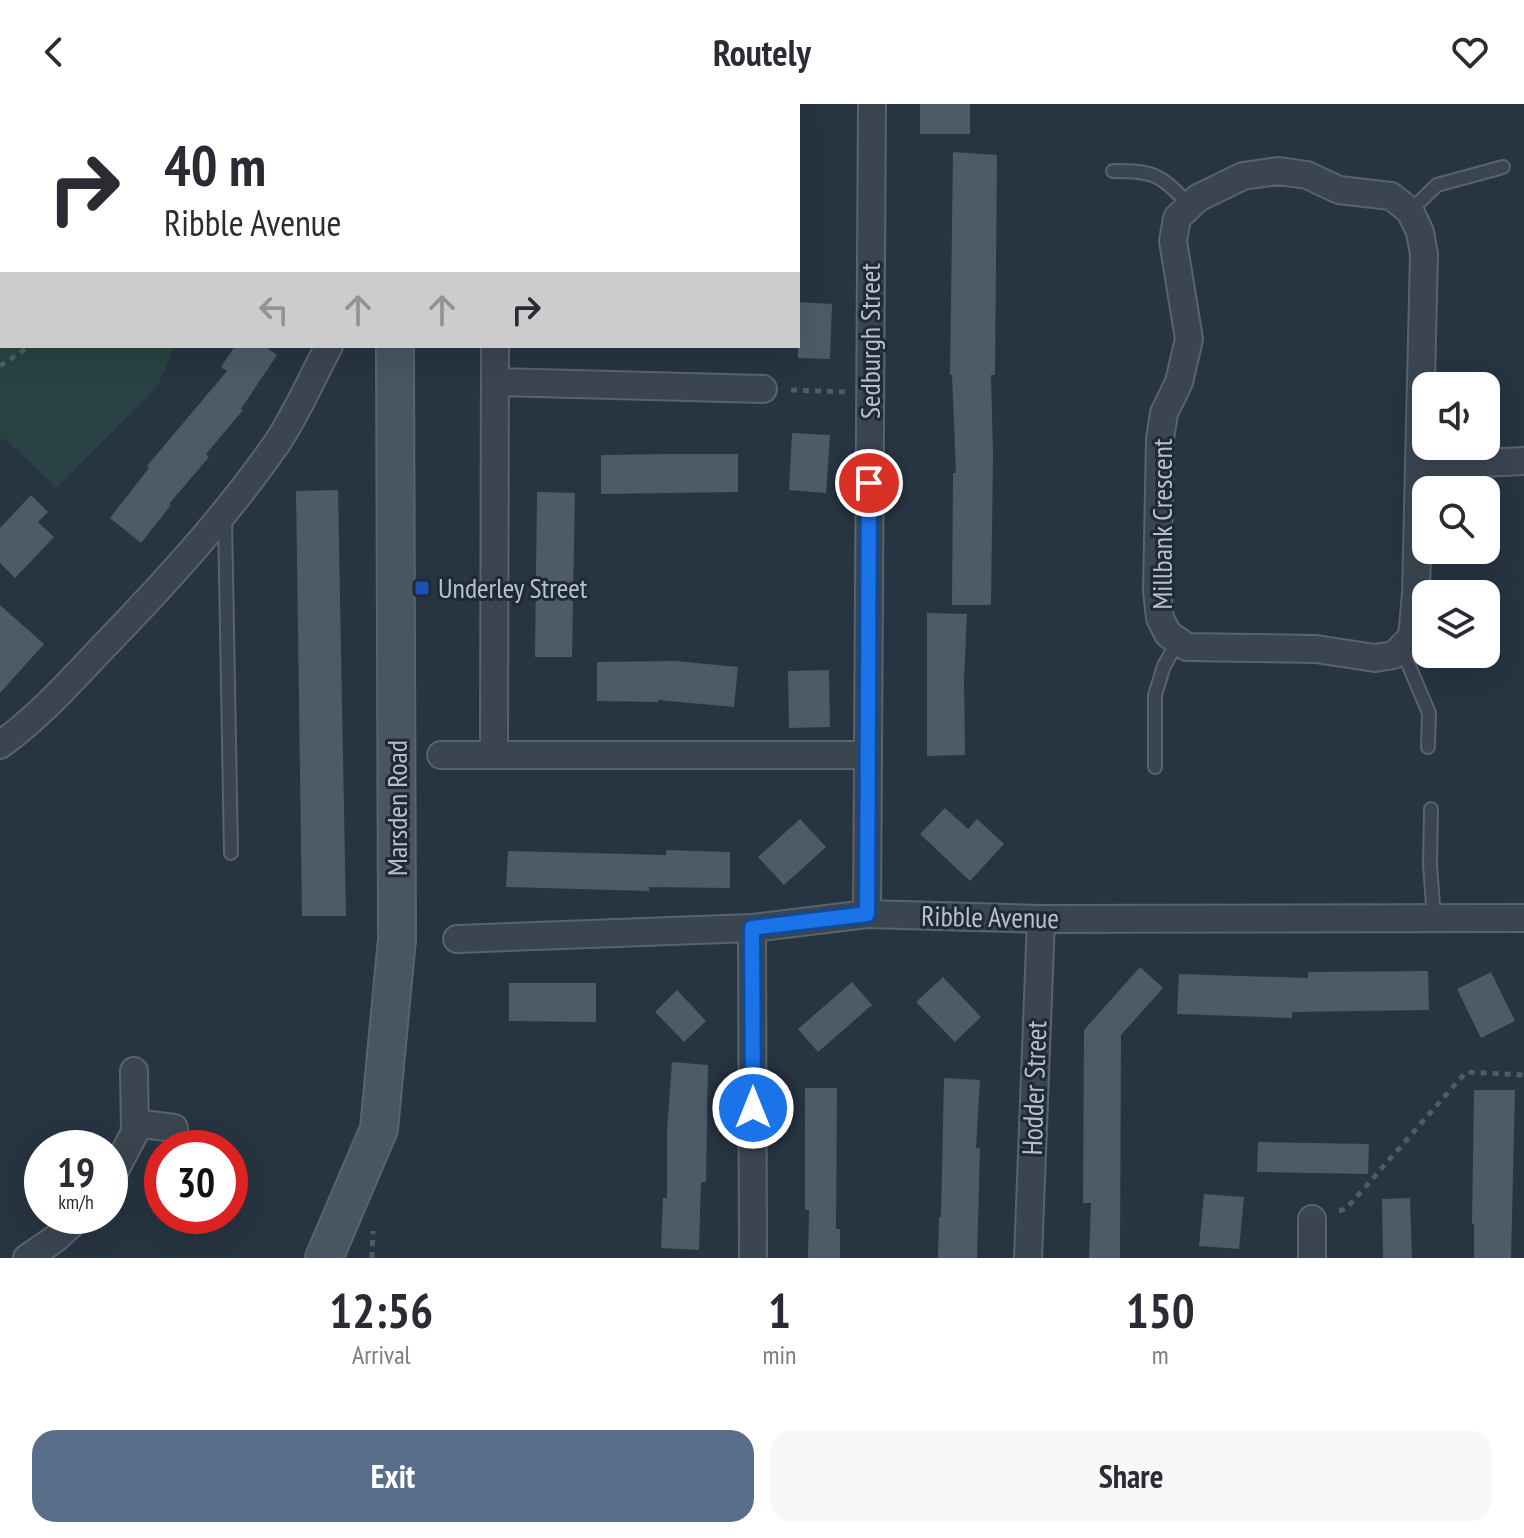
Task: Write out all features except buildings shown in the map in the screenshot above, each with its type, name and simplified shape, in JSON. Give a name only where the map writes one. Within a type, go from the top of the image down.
[{"type":"street","name":"Sedburgh Street","points":[[867,914],[872,104]]},
{"type":"street","points":[[1190,205],[1243,176],[1278,171],[1307,175],[1339,190],[1391,196],[1410,211],[1420,232],[1424,254],[1416,593],[1412,637],[1401,647]]},
{"type":"street","name":"Millbank Crescent","points":[[1190,205],[1177,218],[1173,241],[1189,339],[1179,382],[1164,413],[1160,439],[1157,591],[1160,618],[1168,634],[1187,647],[1316,649],[1375,658],[1394,655],[1401,647]]},
{"type":"street","points":[[0,745],[22,728],[144,604],[225,511],[278,441],[328,348]]},
{"type":"street","name":"Marsden Road","points":[[324,1258],[379,1129],[397,939],[395,348]]},
{"type":"street","points":[[494,755],[495,348]]},
{"type":"street","points":[[495,382],[763,389]]},
{"type":"street","points":[[1419,466],[1524,461]]},
{"type":"street","points":[[441,755],[868,755]]},
{"type":"street","name":"Ribble Avenue","points":[[457,939],[752,928],[867,914],[1041,919],[1524,918]]},
{"type":"street","name":"Hodder Street","points":[[1028,1258],[1041,919]]},
{"type":"street","points":[[752,928],[753,1258]]},
{"type":"street","points":[[128,1145],[135,1132],[134,1071]]},
{"type":"street","points":[[135,1123],[174,1128]]},
{"type":"street","points":[[1312,1219],[1312,1258]]},
{"type":"street","points":[[27,1258],[60,1234]]},
{"type":"lane","points":[[1410,211],[1437,185],[1503,167]]},
{"type":"lane","points":[[1113,171],[1153,173],[1166,181],[1190,205]]},
{"type":"lane","points":[[225,511],[231,853]]},
{"type":"lane","points":[[1155,767],[1155,695],[1164,666],[1178,641]]},
{"type":"lane","points":[[1401,647],[1429,713],[1428,747]]},
{"type":"lane","points":[[1431,809],[1430,865],[1434,918]]},
{"type":"path","points":[[0,366],[27,348]]},
{"type":"path","points":[[763,389],[870,393]]},
{"type":"path","points":[[1346,1209],[1466,1072],[1524,1075]]},
{"type":"green space","points":[[0,348],[174,348],[158,385],[57,488],[4,438],[0,442]]},
{"type":"place","name":"Underley Street","points":[[422,588]]},
{"type":"route","points":[[753,1108],[752,928],[867,914],[869,483]]}]
